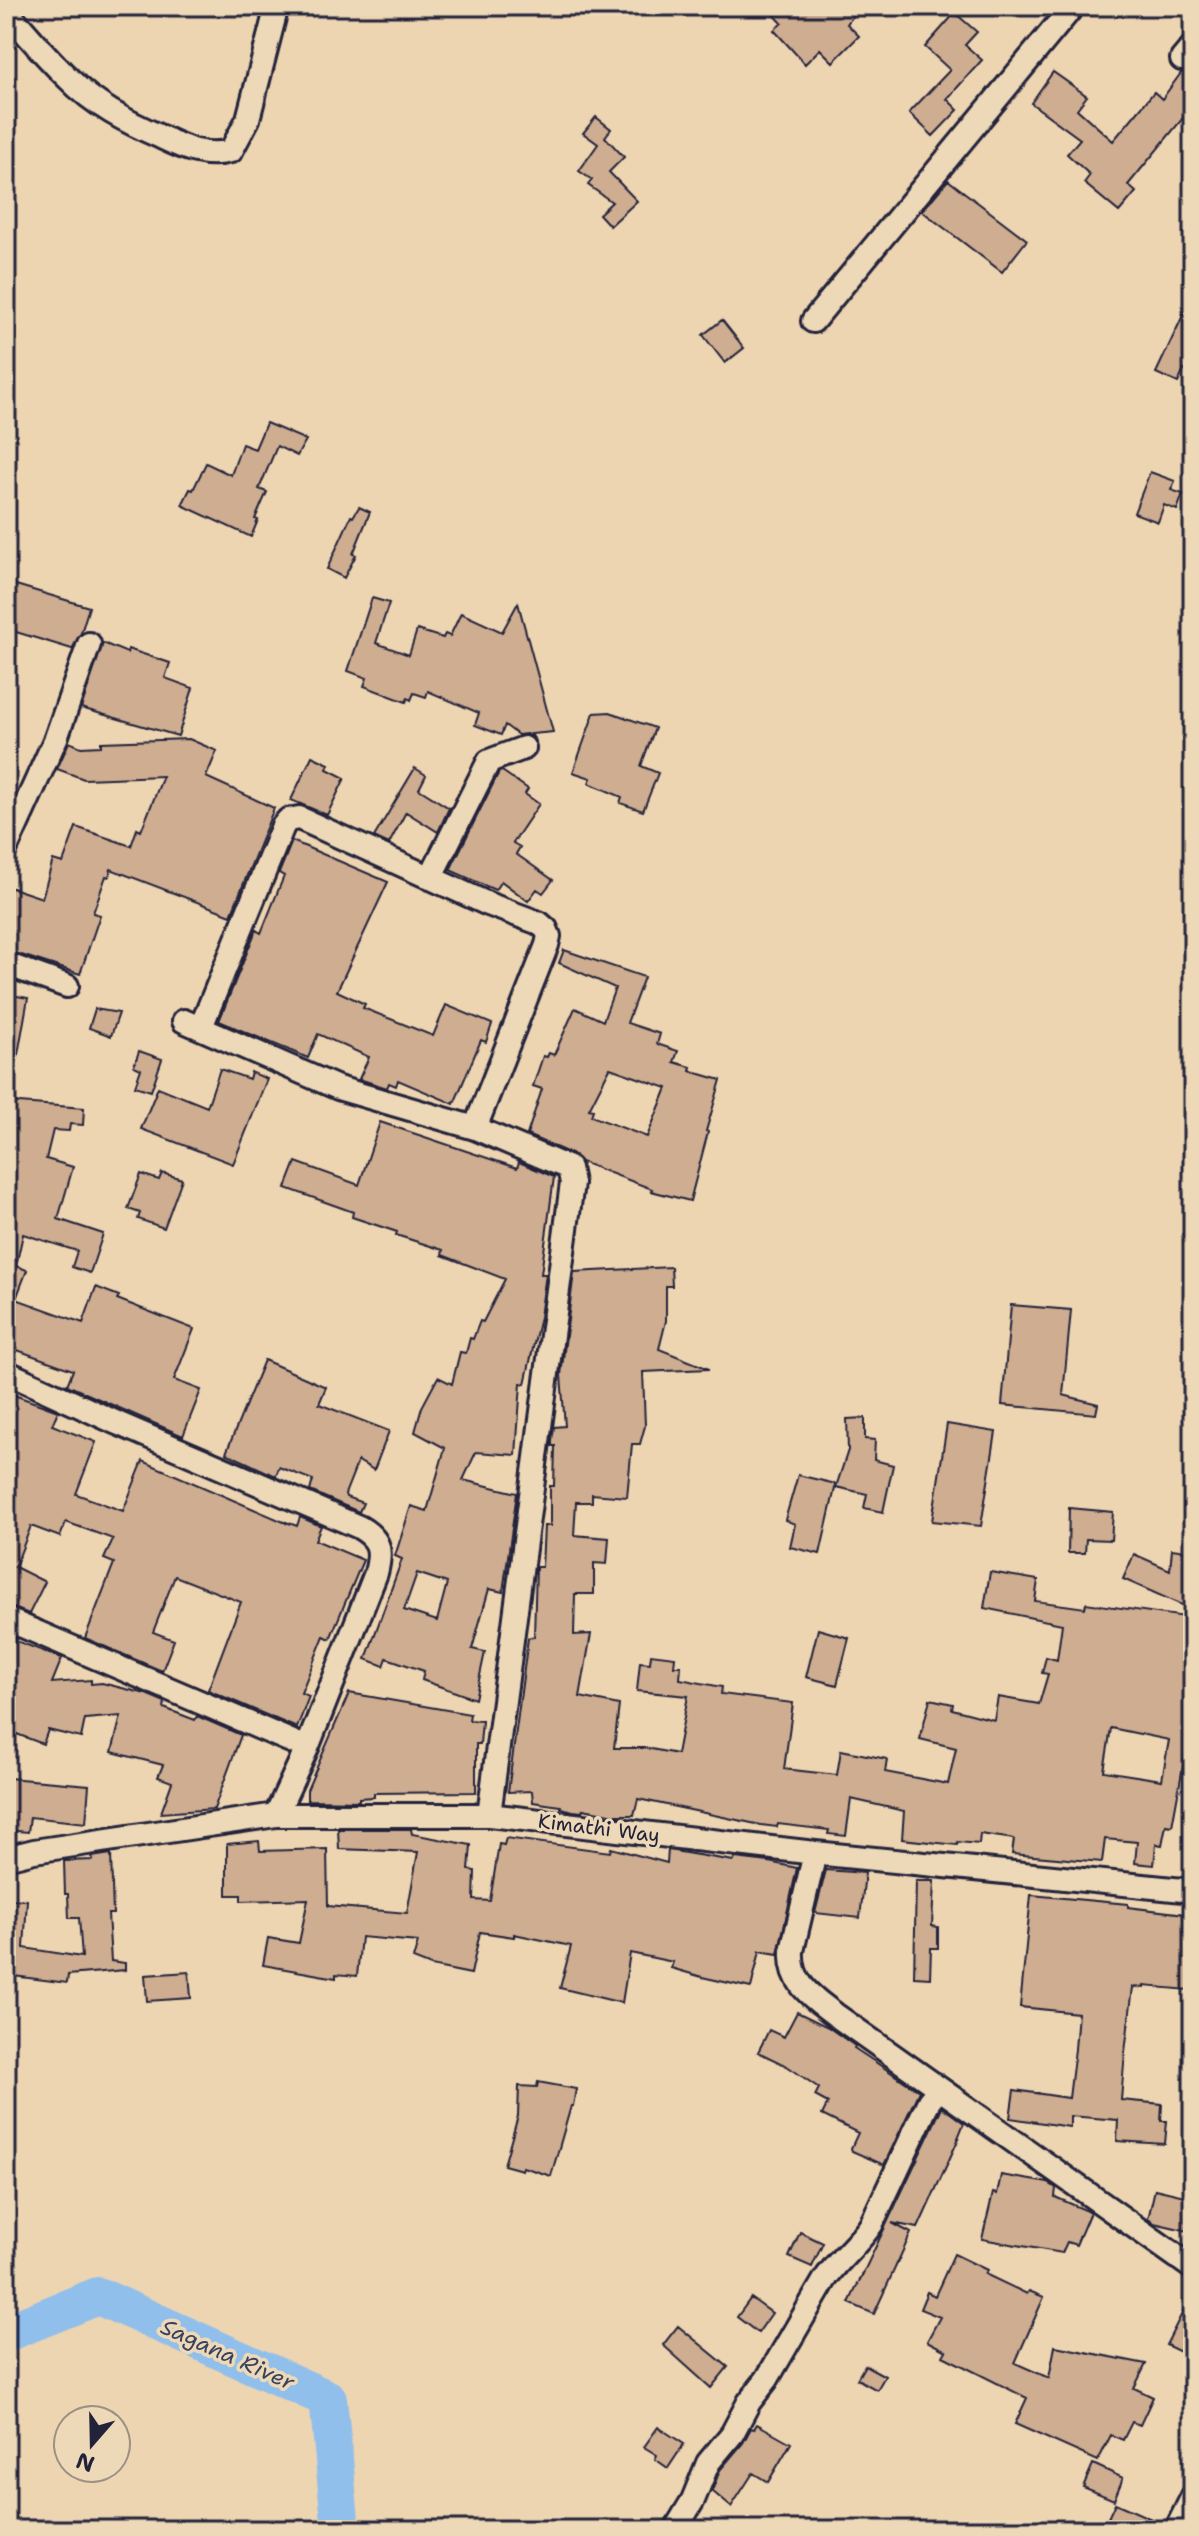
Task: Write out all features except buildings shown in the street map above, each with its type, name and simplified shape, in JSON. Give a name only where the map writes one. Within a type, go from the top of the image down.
[{"type":"street","points":[[6,10],[69,80],[93,100],[124,121],[205,154],[231,151],[243,131],[277,6]]},
{"type":"street","points":[[813,321],[1073,6]]},
{"type":"street","points":[[6,848],[56,738],[89,644]]},
{"type":"street","points":[[430,878],[489,761],[524,748]]},
{"type":"street","points":[[475,1128],[547,945],[549,936],[546,929],[539,923],[488,904],[299,818],[288,820],[192,1024],[338,1088],[475,1128],[569,1168],[572,1183],[489,1815]]},
{"type":"street","points":[[6,964],[67,986]]},
{"type":"street","points":[[6,1372],[371,1534],[378,1544],[380,1557],[376,1573],[307,1748],[276,1815]]},
{"type":"street","points":[[6,1619],[307,1748]]},
{"type":"street","name":"Kimathi Way","points":[[6,1858],[34,1851],[276,1815],[489,1815],[815,1853],[1193,1891]]},
{"type":"street","points":[[815,1853],[791,1966],[797,1980],[811,1996],[1193,2268]]},
{"type":"street","points":[[675,2530],[693,2500],[708,2463],[732,2434],[749,2402],[767,2379],[832,2268],[860,2241],[871,2225],[929,2101],[939,2089]]},
{"type":"street","points":[[1176,2530],[1193,2496]]},
{"type":"waterway","name":"Sagana River","points":[[6,2333],[98,2296],[328,2399],[341,2530]]}]
